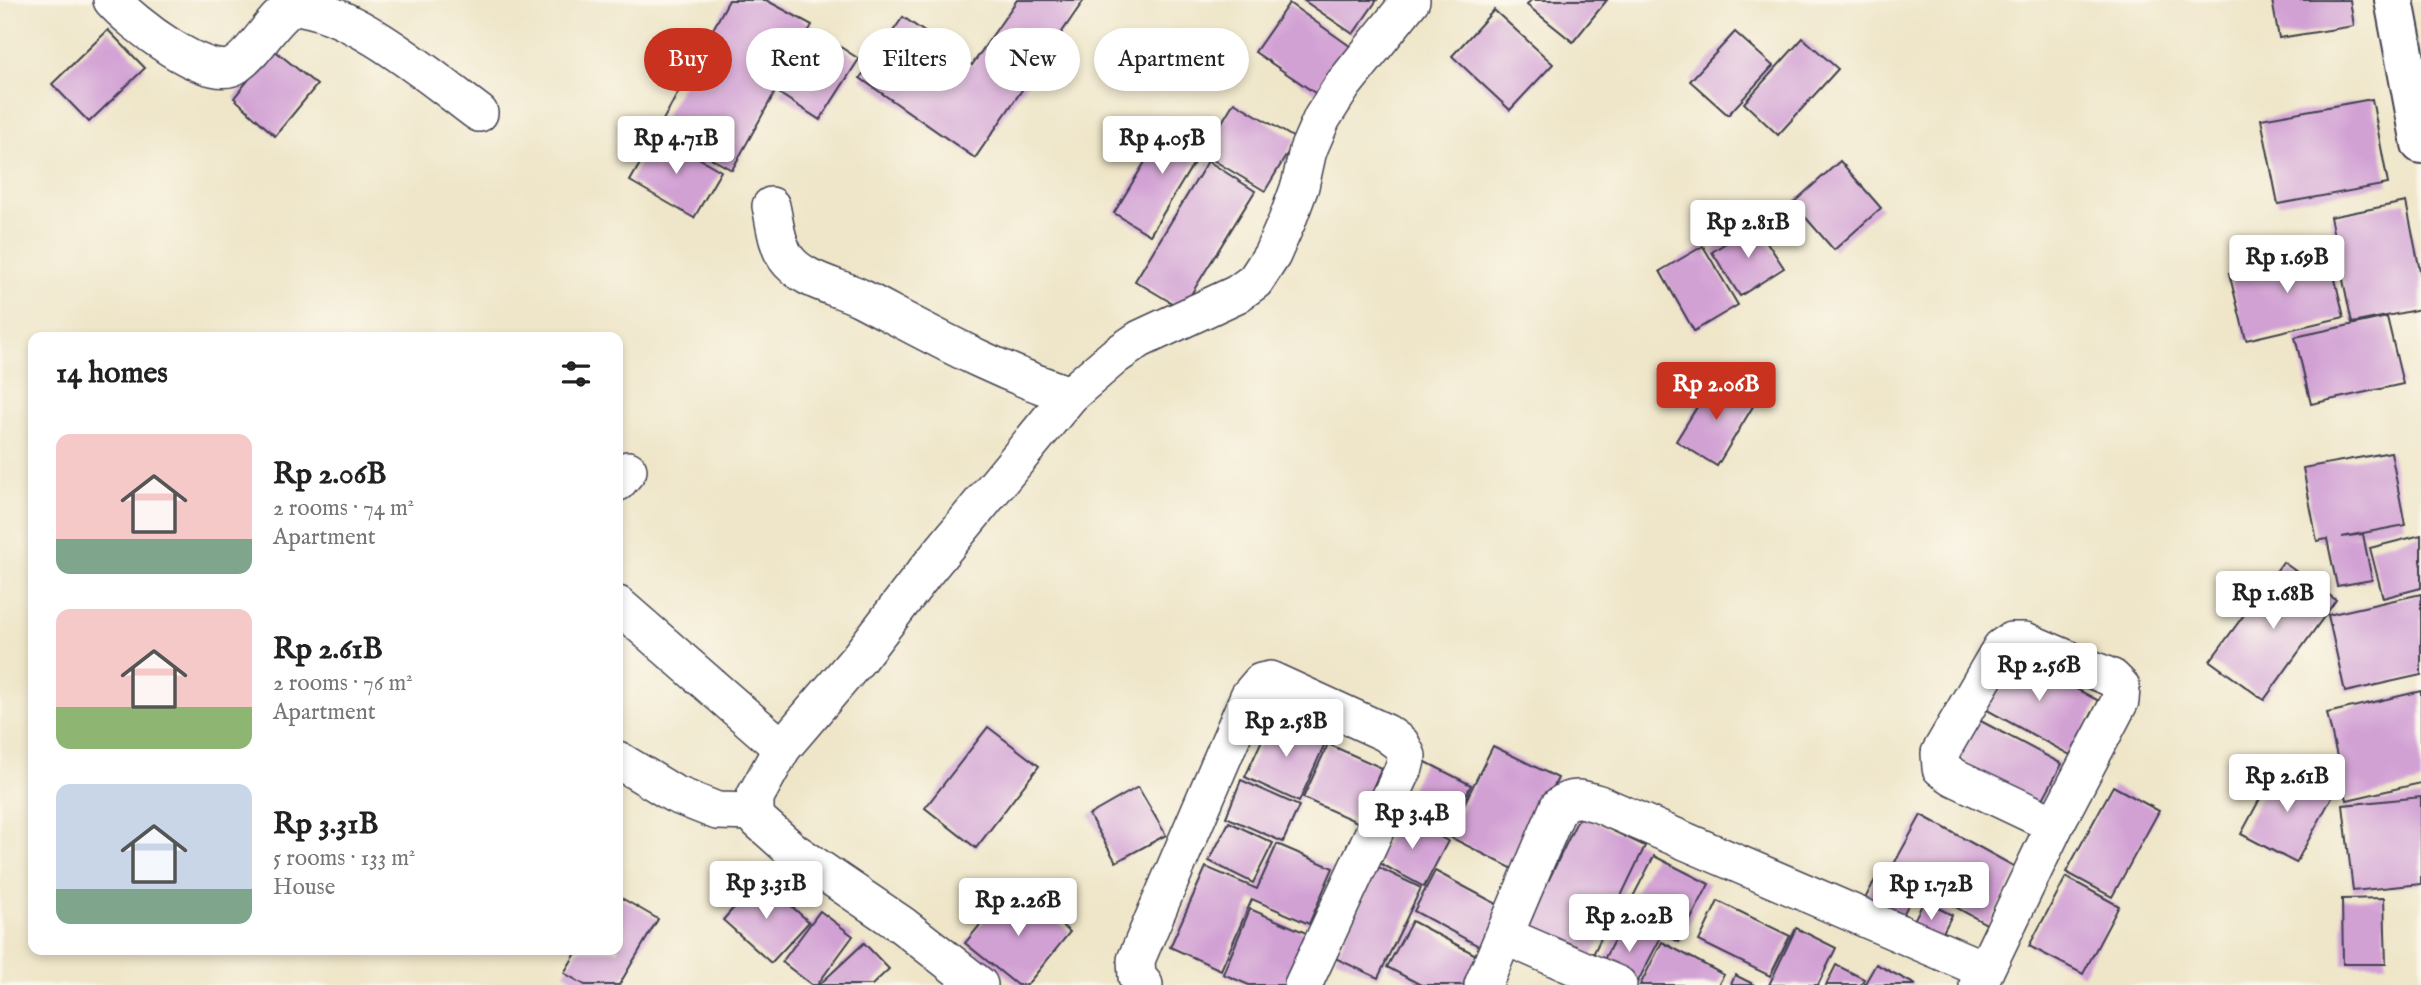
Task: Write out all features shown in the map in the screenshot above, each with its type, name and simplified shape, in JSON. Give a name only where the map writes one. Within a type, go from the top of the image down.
[{"type":"street","points":[[112,0],[121,11],[188,59],[224,69],[236,65],[281,13],[293,6],[313,9],[363,31],[388,46],[479,113]]},
{"type":"street","points":[[979,985],[902,925],[793,851],[769,831],[754,812],[755,797],[782,748],[858,659],[925,572],[1070,395],[1115,356],[1140,339],[1237,295],[1255,281],[1272,255],[1287,221],[1300,186],[1308,150],[1322,118],[1343,85],[1411,0]]},
{"type":"street","points":[[2394,0],[2421,145]]},
{"type":"street","points":[[771,206],[779,242],[786,258],[799,271],[859,297],[989,365],[1070,395]]},
{"type":"street","points":[[623,609],[782,748]]},
{"type":"street","points":[[1483,985],[1559,806],[1568,800],[1580,798],[1599,804],[1982,978],[2055,825],[2120,701],[2121,687],[2112,678],[2025,641],[2011,641],[2000,648],[1940,753],[1941,768],[1954,777],[2055,825]]},
{"type":"street","points":[[1144,985],[1137,977],[1136,960],[1249,696],[1261,682],[1270,680],[1386,733],[1401,744],[1408,756],[1303,985]]},
{"type":"street","points":[[623,763],[674,794],[717,811],[754,812]]},
{"type":"street","points":[[1505,936],[1618,985]]},
{"type":"building","points":[[729,0],[766,0],[812,25],[810,28],[746,28],[746,91],[776,91],[732,170],[658,129],[679,91],[732,91],[732,28],[714,28]]},
{"type":"building","points":[[1017,0],[1084,0],[1065,28],[998,28]]},
{"type":"building","points":[[1303,0],[1377,0],[1353,34]]},
{"type":"building","points":[[1531,0],[1607,0],[1573,42],[1527,5]]},
{"type":"building","points":[[2272,0],[2350,0],[2354,26],[2279,38]]},
{"type":"building","points":[[1289,3],[1354,49],[1321,97],[1255,52]]},
{"type":"building","points":[[1494,10],[1553,64],[1510,110],[1452,56]]},
{"type":"building","points":[[903,17],[919,28],[895,28]]},
{"type":"building","points":[[108,30],[145,68],[89,122],[52,84]]},
{"type":"building","points":[[1735,32],[1773,66],[1728,115],[1690,81]]},
{"type":"building","points":[[1803,38],[1838,69],[1778,135],[1744,103]]},
{"type":"building","points":[[985,46],[985,91],[1021,91],[975,158],[879,91],[971,91],[972,65]]},
{"type":"building","points":[[273,49],[317,85],[275,136],[234,98]]},
{"type":"building","points":[[844,49],[858,61],[844,82]]},
{"type":"building","points":[[782,91],[839,91],[820,120],[780,94]]},
{"type":"building","points":[[2372,99],[2388,184],[2278,204],[2261,119]]},
{"type":"building","points":[[1234,102],[1296,139],[1265,191],[1203,154]]},
{"type":"building","points":[[1173,116],[1209,138],[1150,235],[1114,213]]},
{"type":"building","points":[[657,134],[721,171],[694,218],[630,181]]},
{"type":"building","points":[[1208,161],[1255,191],[1182,309],[1135,281]]},
{"type":"building","points":[[1840,161],[1881,208],[1834,250],[1793,203]]},
{"type":"building","points":[[2406,202],[2421,276],[2421,309],[2352,323],[2330,217]]},
{"type":"building","points":[[1755,224],[1784,268],[1740,296],[1712,252]]},
{"type":"building","points":[[1703,246],[1738,305],[1694,331],[1660,271]]},
{"type":"building","points":[[2328,250],[2344,317],[2246,340],[2229,273]]},
{"type":"building","points":[[2387,317],[2403,384],[2311,404],[2295,337]]},
{"type":"building","points":[[1715,378],[1755,403],[1717,466],[1676,441]]},
{"type":"building","points":[[2391,452],[2405,525],[2342,537],[2363,534],[2372,580],[2337,586],[2327,539],[2317,541],[2303,468]]},
{"type":"building","points":[[2421,535],[2421,588],[2383,598],[2370,548]]},
{"type":"building","points":[[2283,562],[2336,600],[2264,700],[2210,661]]},
{"type":"building","points":[[2421,594],[2421,675],[2345,692],[2328,615]]},
{"type":"building","points":[[2007,652],[2099,701],[2070,755],[1978,705]]},
{"type":"building","points":[[2421,691],[2421,783],[2347,800],[2327,713]]},
{"type":"building","points":[[1273,716],[1326,741],[1299,802],[1245,777]]},
{"type":"building","points":[[1975,718],[2062,764],[2037,810],[1951,765]]},
{"type":"building","points":[[988,727],[1039,766],[976,848],[925,808]]},
{"type":"building","points":[[1328,744],[1382,768],[1357,822],[1303,798]]},
{"type":"building","points":[[1493,746],[1558,778],[1513,869],[1448,836]]},
{"type":"building","points":[[1424,761],[1471,785],[1446,836],[1399,813]]},
{"type":"building","points":[[2278,765],[2333,795],[2296,863],[2241,834]]},
{"type":"building","points":[[1241,780],[1299,806],[1283,842],[1226,817]]},
{"type":"building","points":[[2113,786],[2159,811],[2112,897],[2066,872]]},
{"type":"building","points":[[1138,787],[1166,835],[1116,862],[1089,815]]},
{"type":"building","points":[[2421,797],[2421,884],[2353,891],[2343,805]]},
{"type":"building","points":[[1580,815],[1645,846],[1590,961],[1525,929]]},
{"type":"building","points":[[1921,815],[2019,869],[1988,925],[1890,871]]},
{"type":"building","points":[[1399,816],[1448,841],[1424,887],[1376,861]]},
{"type":"building","points":[[1229,822],[1273,843],[1253,883],[1209,861]]},
{"type":"building","points":[[1277,844],[1333,868],[1309,924],[1252,899],[1221,970],[1170,947],[1206,867],[1257,889]]},
{"type":"building","points":[[1654,856],[1709,884],[1679,942],[1624,914]]},
{"type":"building","points":[[1378,867],[1421,888],[1378,978],[1335,958]]},
{"type":"building","points":[[1435,871],[1506,909],[1484,949],[1414,911]]},
{"type":"building","points":[[1877,876],[1913,895],[1897,927],[1860,908]]},
{"type":"building","points":[[2066,877],[2119,906],[2083,974],[2029,946]]},
{"type":"building","points":[[760,878],[809,922],[771,963],[723,920]]},
{"type":"building","points":[[1012,886],[1070,932],[1027,985],[1017,985],[965,943]]},
{"type":"building","points":[[2384,898],[2386,964],[2343,964],[2342,899]]},
{"type":"building","points":[[623,899],[658,919],[619,985],[585,985],[564,973],[575,955],[623,955]]},
{"type":"building","points":[[1718,901],[1790,936],[1770,976],[1699,941]]},
{"type":"building","points":[[1924,901],[1952,915],[1938,942],[1910,928]]},
{"type":"building","points":[[1250,909],[1311,935],[1290,985],[1249,985],[1223,974]]},
{"type":"building","points":[[820,911],[853,936],[817,985],[812,985],[782,962]]},
{"type":"building","points":[[1412,921],[1478,956],[1463,985],[1421,985],[1387,967]]},
{"type":"building","points":[[1624,921],[1660,939],[1636,985],[1598,971]]},
{"type":"building","points":[[1796,928],[1836,948],[1818,985],[1769,985]]},
{"type":"building","points":[[1662,942],[1724,975],[1718,985],[1640,985]]},
{"type":"building","points":[[864,943],[889,969],[872,985],[819,985]]},
{"type":"building","points":[[1876,964],[1916,985],[1864,985]]},
{"type":"building","points":[[1836,965],[1864,979],[1861,985],[1826,985]]},
{"type":"building","points":[[1735,975],[1755,985],[1731,985]]}]
